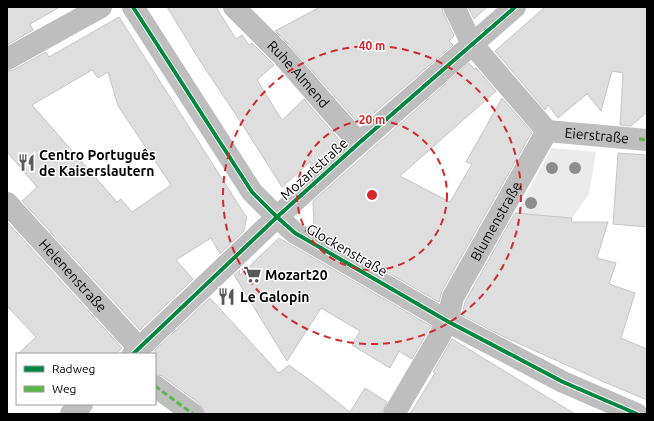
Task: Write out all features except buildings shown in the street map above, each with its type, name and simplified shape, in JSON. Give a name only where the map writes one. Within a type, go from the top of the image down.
[{"type":"street","points":[[7,59],[101,7]]},
{"type":"street","name":"Glockenstraße","points":[[133,7],[252,192],[295,233],[447,321],[563,382],[636,414]]},
{"type":"street","name":"Ruhe Almend","points":[[234,7],[282,56],[359,143]]},
{"type":"street","points":[[454,7],[472,44],[547,131]]},
{"type":"street","name":"Mozartstraße","points":[[136,351],[277,217],[359,143],[515,7]]},
{"type":"street","name":"Eierstraße","points":[[547,131],[644,137]]},
{"type":"street","name":"Blumenstraße","points":[[394,414],[438,339],[447,321],[453,297],[547,131]]},
{"type":"street","name":"Helenenstraße","points":[[7,203],[136,351]]},
{"type":"street","points":[[156,387],[192,414]]},
{"type":"street","points":[[71,414],[81,405]]},
{"type":"shaded area","points":[[552,148],[596,152],[589,194],[572,218],[516,213]]},
{"type":"marked path","points":[[639,139],[647,140]]},
{"type":"marked path","points":[[156,387],[193,414]]},
{"type":"cycle path","points":[[133,7],[252,192],[295,233],[447,321],[563,382],[637,414]]},
{"type":"cycle path","points":[[134,353],[277,217],[359,143],[515,7]]},
{"type":"place","name":"Centro Português de Kaiserslautern","points":[[26,163]]},
{"type":"place","name":"Mozart20","points":[[252,275]]},
{"type":"place","name":"Le Galopin","points":[[227,297]]}]
